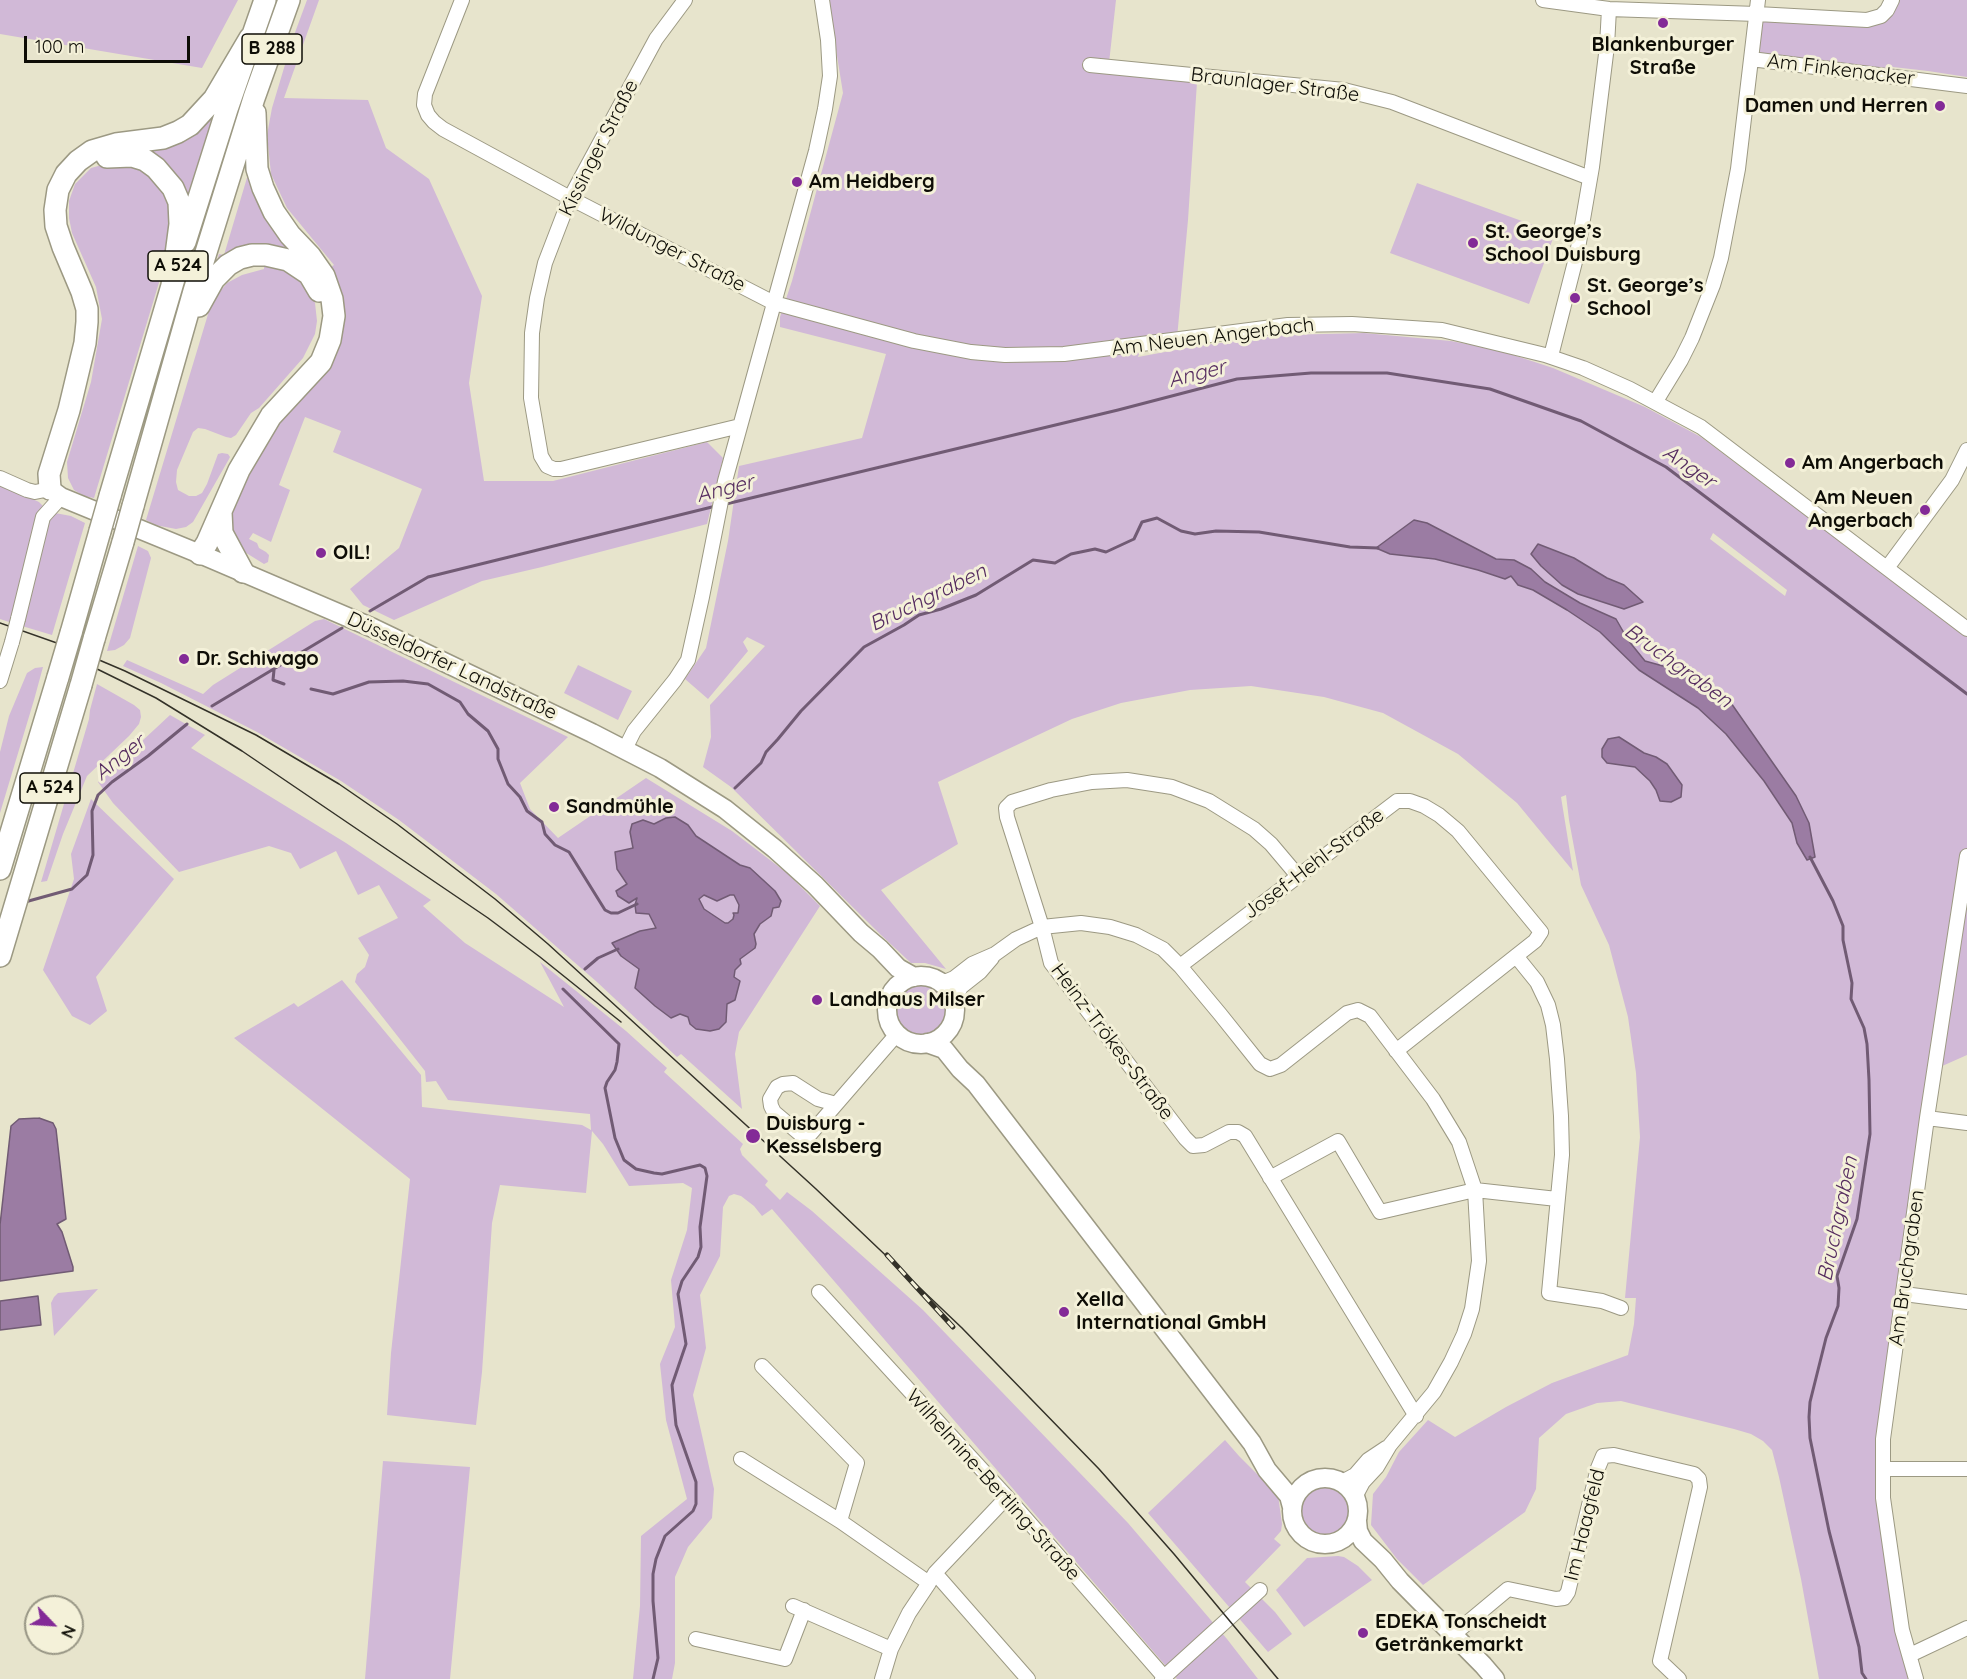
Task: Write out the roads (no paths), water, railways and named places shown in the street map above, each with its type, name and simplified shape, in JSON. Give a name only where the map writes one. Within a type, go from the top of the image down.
[{"type":"highway","name":"B 288","points":[[250,38],[265,0]]},
{"type":"highway","name":"B 288","points":[[254,98],[289,0]]},
{"type":"highway","name":"A 524","points":[[0,869],[172,285],[250,38]]},
{"type":"highway","points":[[56,493],[49,474],[69,410],[87,322],[87,309],[82,292],[56,226],[55,210],[58,190],[66,174],[78,160],[92,151],[116,144],[163,138],[190,125],[214,99],[250,38]]},
{"type":"highway","name":"A 524","points":[[0,956],[134,506],[194,291],[254,98]]},
{"type":"highway","points":[[194,551],[207,543],[239,470],[271,416],[321,362],[330,340],[334,316],[332,298],[324,276],[274,212],[263,188],[257,169],[254,98]]},
{"type":"highway","points":[[56,493],[59,486],[60,469],[77,413],[96,322],[91,288],[69,242],[64,226],[63,209],[66,192],[74,179],[94,161],[117,155],[145,160],[156,168],[173,188],[179,202],[180,224],[172,285]]},
{"type":"highway","points":[[177,355],[190,335],[201,299],[214,279],[228,265],[240,258],[266,255],[288,260],[309,274],[321,294],[324,314],[321,337],[309,358],[266,410],[229,471],[194,551]]},
{"type":"highway","points":[[221,512],[222,533],[243,572]]},
{"type":"main road","name":"Düsseldorfer Landstraße","points":[[56,493],[373,628],[673,775],[725,809],[775,849],[815,885],[898,968],[914,977]]},
{"type":"main road","name":"Düsseldorfer Landstraße","points":[[861,933],[888,975],[892,984],[892,993]]},
{"type":"main road","points":[[927,1043],[942,1036],[951,1026],[955,1014],[954,1001],[948,989],[938,981],[926,976],[914,977],[902,982],[889,1000],[887,1015],[892,1029],[911,1043],[927,1043],[944,1049],[976,1084],[1252,1443],[1266,1470],[1289,1496],[1294,1523],[1303,1536],[1318,1544],[1337,1542],[1349,1534],[1357,1521]]},
{"type":"main road","points":[[951,1026],[954,1043],[967,1061],[976,1084]]},
{"type":"main road","points":[[1252,1443],[1274,1461],[1288,1477],[1307,1484]]},
{"type":"main road","points":[[1292,1507],[1298,1492],[1307,1484],[1324,1478],[1342,1482],[1355,1497],[1358,1531],[1364,1541],[1494,1679]]},
{"type":"main road","points":[[1337,1542],[1356,1549],[1400,1581]]},
{"type":"street","name":"Wildunger Straße","points":[[462,0],[425,94],[424,105],[428,115],[443,129],[570,198],[774,303]]},
{"type":"street","name":"Kissinger Straße","points":[[685,0],[656,39],[570,198],[545,263],[537,298],[532,333],[531,398],[541,456],[547,466],[554,469],[740,426]]},
{"type":"street","points":[[624,749],[634,731],[688,660],[722,495],[816,151],[825,109],[830,76],[822,0]]},
{"type":"street","points":[[1543,0],[1610,9],[1758,7],[1874,20],[1887,10],[1892,0]]},
{"type":"street","points":[[1656,401],[1692,338],[1721,258],[1738,169],[1758,7]]},
{"type":"street","points":[[1551,356],[1577,254],[1590,178],[1610,9]]},
{"type":"street","name":"Am Finkenacker","points":[[1751,58],[1967,86]]},
{"type":"street","name":"Braunlager Straße","points":[[1090,65],[1344,90],[1392,102],[1590,178]]},
{"type":"street","name":"Am Neuen Angerbach","points":[[774,303],[914,341],[971,352],[1005,355],[1064,354],[1278,326],[1352,324],[1442,330],[1551,356],[1656,401],[1713,436],[1967,629]]},
{"type":"street","points":[[1887,568],[1952,480],[1967,450]]},
{"type":"street","name":"Düsseldorfer Landstraße","points":[[0,478],[27,490],[56,493]]},
{"type":"street","points":[[0,681],[44,517],[56,493]]},
{"type":"street","name":"Heinz-Trökes-Straße","points":[[1298,876],[1271,844],[1254,829],[1209,801],[1172,787],[1127,780],[1092,782],[1051,790],[1012,802],[1006,808],[1051,963],[1193,1146],[1204,1145],[1229,1132],[1238,1132],[1245,1136],[1416,1416]]},
{"type":"street","name":"Josef-Hehl-Straße","points":[[1180,966],[1397,801],[1410,801],[1425,806],[1458,831],[1540,932],[1535,941],[1396,1052]]},
{"type":"street","name":"Am Bruchgraben","points":[[1916,1679],[1902,1630],[1892,1564],[1883,1498],[1883,1439],[1967,856]]},
{"type":"street","points":[[938,981],[954,978],[972,964],[995,954],[1016,939],[1042,927],[1081,923],[1110,927],[1136,935],[1163,949],[1180,966],[1260,1064],[1270,1069],[1281,1065],[1347,1013],[1358,1010],[1370,1016],[1432,1099],[1459,1142],[1475,1190],[1479,1261],[1472,1309],[1451,1362],[1434,1392],[1390,1445],[1355,1497]]},
{"type":"street","points":[[954,1001],[961,987],[980,972],[995,954]]},
{"type":"street","points":[[1516,956],[1537,982],[1548,1005],[1553,1025],[1562,1116],[1562,1155],[1549,1293],[1602,1301],[1621,1308]]},
{"type":"street","points":[[836,1104],[818,1099],[794,1083],[777,1087],[770,1099],[774,1112],[806,1139],[897,1034]]},
{"type":"street","points":[[1928,1118],[1967,1123]]},
{"type":"street","points":[[1270,1178],[1338,1141],[1380,1212],[1475,1190],[1557,1199]]},
{"type":"street","name":"Wilhelmine-Bertling-Straße","points":[[819,1292],[1007,1497],[1164,1678]]},
{"type":"street","points":[[1904,1294],[1967,1302]]},
{"type":"street","points":[[762,1366],[857,1463],[840,1521]]},
{"type":"street","points":[[1342,1482],[1355,1475],[1368,1460],[1390,1445]]},
{"type":"street","name":"Im Haagfeld","points":[[1454,1634],[1508,1588],[1564,1599],[1568,1592],[1598,1468],[1603,1456],[1614,1455],[1694,1474],[1699,1479],[1700,1487],[1659,1661],[1679,1679]]},
{"type":"street","points":[[741,1459],[932,1578],[1028,1679]]},
{"type":"street","points":[[1883,1469],[1967,1469]]},
{"type":"street","points":[[886,1676],[891,1649],[909,1613],[932,1578],[1007,1497]]},
{"type":"street","points":[[1164,1678],[1260,1590]]},
{"type":"street","points":[[696,1639],[785,1659],[798,1608],[891,1649]]},
{"type":"street","points":[[1910,1655],[1967,1628]]},
{"type":"waterway","name":"Anger","points":[[726,504],[1118,410],[1237,379],[1311,373],[1387,373],[1490,389],[1581,421],[1666,467],[1967,694]]},
{"type":"waterway","name":"Anger","points":[[370,611],[428,577],[716,506]]},
{"type":"waterway","name":"Bruchgraben","points":[[735,788],[761,763],[766,752],[801,711],[864,647],[919,615],[976,595],[1033,560],[1055,563],[1071,554],[1095,549],[1106,552],[1134,539],[1142,522],[1157,518],[1181,531],[1195,534],[1216,531],[1259,532],[1350,547],[1378,548]]},
{"type":"waterway","name":"Anger","points":[[212,706],[342,628]]},
{"type":"waterway","points":[[274,670],[273,680],[284,684]]},
{"type":"waterway","points":[[311,689],[333,694],[369,682],[403,681],[428,684],[460,702],[468,714],[488,731],[498,749],[498,759],[508,784],[520,797],[527,811],[542,822],[545,834],[555,845],[569,852],[605,910],[618,913],[637,904]]},
{"type":"waterway","name":"Anger","points":[[25,902],[72,889],[87,875],[93,855],[92,811],[98,795],[187,724]]},
{"type":"waterway","name":"Bruchgraben","points":[[1810,857],[1843,926],[1843,940],[1852,983],[1851,999],[1864,1028],[1867,1044],[1870,1134],[1857,1219],[1837,1276],[1838,1306],[1826,1338],[1810,1402],[1809,1417],[1810,1438],[1829,1531],[1859,1647],[1862,1673],[1866,1679]]},
{"type":"waterway","points":[[585,969],[598,958],[618,949]]},
{"type":"waterway","points":[[563,989],[619,1044],[615,1070],[605,1088],[615,1138],[624,1160],[636,1169],[662,1174],[700,1165],[705,1168],[707,1176],[700,1227],[701,1247],[698,1257],[682,1281],[678,1294],[686,1344],[672,1385],[676,1425],[696,1482],[696,1504],[693,1511],[665,1536],[656,1559],[653,1574],[653,1601],[658,1658],[653,1679]]},
{"type":"tram line","points":[[0,623],[71,648],[125,671],[256,735],[339,784],[397,824],[495,899],[548,944],[816,1189],[962,1328],[1099,1469],[1174,1554],[1278,1679]]},
{"type":"tram line","points":[[87,664],[156,698],[242,751],[488,918],[621,1022]]},
{"type":"railway","points":[[887,1255],[953,1327]]},
{"type":"place","name":"Blankenburger Straße","points":[[1663,23]]},
{"type":"place","name":"Damen und Herren","points":[[1940,106]]},
{"type":"place","name":"Am Heidberg","points":[[797,182]]},
{"type":"place","name":"St. George’s School Duisburg","points":[[1473,243]]},
{"type":"place","name":"St. George’s School","points":[[1575,298]]},
{"type":"place","name":"Am Angerbach","points":[[1790,463]]},
{"type":"place","name":"Am Neuen Angerbach","points":[[1925,510]]},
{"type":"place","name":"OIL!","points":[[321,553]]},
{"type":"place","name":"Dr. Schiwago","points":[[184,659]]},
{"type":"place","name":"Sandmühle","points":[[554,807]]},
{"type":"place","name":"Landhaus Milser","points":[[817,1000]]},
{"type":"place","name":"Duisburg - Kesselsberg","points":[[753,1136]]},
{"type":"place","name":"Xella International GmbH","points":[[1064,1312]]},
{"type":"place","name":"EDEKA Tonscheidt Getränkemarkt","points":[[1363,1633]]}]
